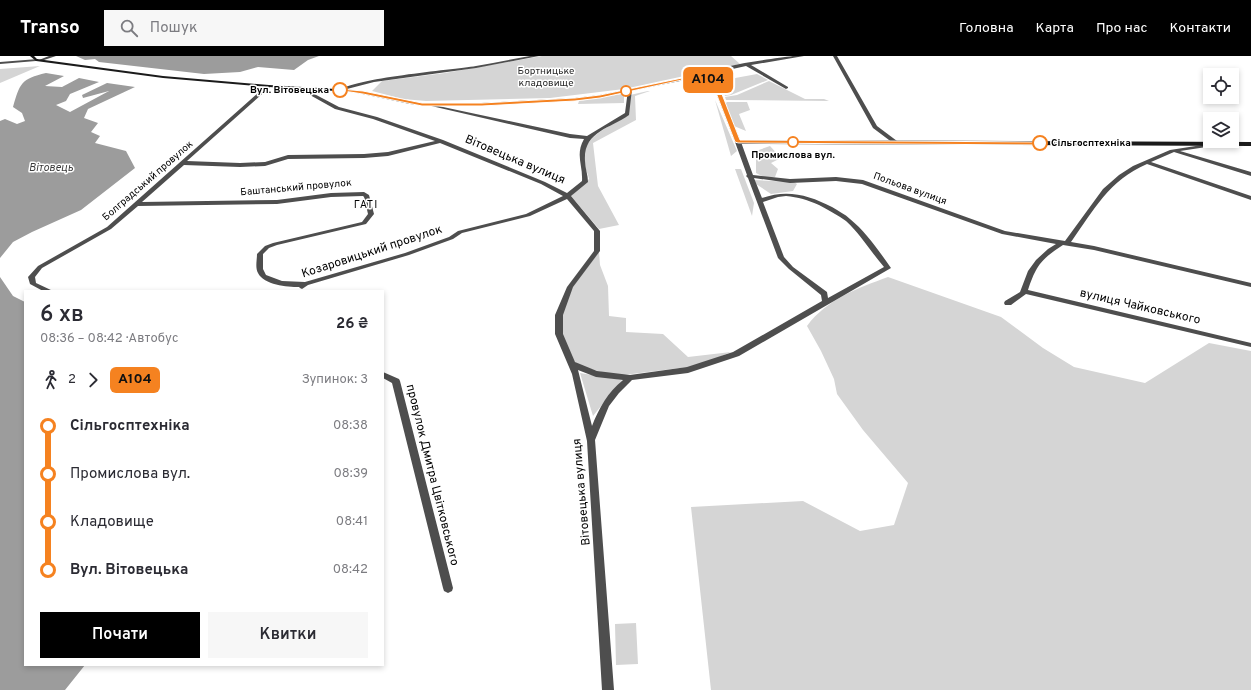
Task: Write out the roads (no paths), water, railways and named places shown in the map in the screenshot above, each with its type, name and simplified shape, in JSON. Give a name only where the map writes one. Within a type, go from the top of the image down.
[{"type":"street","points":[[32,56],[38,60]]},
{"type":"street","points":[[0,63],[38,60],[54,56]]},
{"type":"street","points":[[342,90],[374,81],[476,67],[537,56]]},
{"type":"street","points":[[700,78],[703,74],[710,72],[802,56]]},
{"type":"street","points":[[835,56],[875,127],[895,142]]},
{"type":"street","name":"Вітовецька вулиця","points":[[38,60],[163,77],[303,88],[337,108],[377,119],[441,141],[542,183],[568,196],[597,231],[597,251],[570,287],[559,315],[559,334],[576,374],[591,441],[608,690]]},
{"type":"street","points":[[748,65],[786,88]]},
{"type":"street","points":[[429,105],[548,102],[600,96],[682,79],[700,78],[712,81],[715,84],[738,142],[753,186],[781,258],[790,268],[824,294],[826,302]]},
{"type":"street","points":[[363,92],[366,86],[374,81]]},
{"type":"street","name":"Болградський провулок","points":[[47,290],[33,284],[31,277],[40,267],[109,228],[269,86]]},
{"type":"street","points":[[303,88],[363,92],[394,100],[429,105],[570,136],[588,138],[619,121],[627,114],[630,90]]},
{"type":"street","name":"Козаровицький провулок","points":[[297,290],[306,284],[408,254],[451,238],[460,232],[528,215],[562,200],[585,182],[586,174],[582,162],[582,155],[583,148],[588,138]]},
{"type":"street","points":[[184,163],[240,165],[265,164],[288,157],[364,156],[388,154],[441,141]]},
{"type":"street","points":[[738,142],[1203,144]]},
{"type":"street","points":[[1239,144],[1251,144]]},
{"type":"street","points":[[1008,303],[1020,296],[1024,291],[1031,271],[1038,261],[1064,243],[1108,186],[1135,167],[1172,151],[1203,146]]},
{"type":"street","points":[[1188,148],[1195,157]]},
{"type":"street","points":[[1172,151],[1251,174]]},
{"type":"street","points":[[1146,162],[1251,198]]},
{"type":"street","name":"Польова вулиця","points":[[750,176],[795,181],[850,180],[875,186],[1004,233],[1064,243],[1198,271],[1251,285]]},
{"type":"street","points":[[753,186],[769,197]]},
{"type":"street","name":"Баштанський провулок","points":[[137,204],[277,202],[331,194],[364,194],[367,196],[371,214],[364,223],[275,244],[267,247],[260,254],[260,272],[263,276],[285,285],[299,286],[306,284]]},
{"type":"street","points":[[572,364],[596,374],[630,378],[688,370],[736,354],[888,268],[849,222],[838,213],[811,199],[796,194],[769,197],[759,201]]},
{"type":"street","name":"вулиця Чайковського","points":[[1024,291],[1251,345]]},
{"type":"street","name":"провулок Дмитра Цвітковського","points":[[384,375],[396,381],[448,588]]},
{"type":"street","points":[[591,441],[599,417],[607,401],[630,378]]},
{"type":"water","points":[[76,56],[319,56],[308,60],[294,70],[258,67],[240,72],[204,74],[99,62],[95,59],[85,60]]},
{"type":"water","name":"Вітовець","points":[[46,73],[64,76],[45,86],[62,87],[79,78],[99,82],[70,94],[66,101],[56,105],[70,112],[109,91],[83,98],[82,95],[107,83],[135,87],[88,109],[84,118],[98,123],[91,132],[100,136],[95,143],[126,151],[135,168],[81,210],[13,242],[0,258],[0,121],[5,119],[17,124],[25,121],[22,113],[13,107],[20,87],[31,77]]},
{"type":"water","points":[[0,277],[13,296],[24,302],[24,666],[84,666],[65,690],[0,690]]},
{"type":"place","name":"Вул. Вітовецька","points":[[340,90]]},
{"type":"place","name":"Промислова вул.","points":[[793,142]]},
{"type":"place","name":"Сільгосптехніка","points":[[1040,143]]},
{"type":"district","name":"ГАТІ","points":[[366,205]]},
{"type":"park label","name":"Бортницьке кладовище","points":[[546,76]]}]
